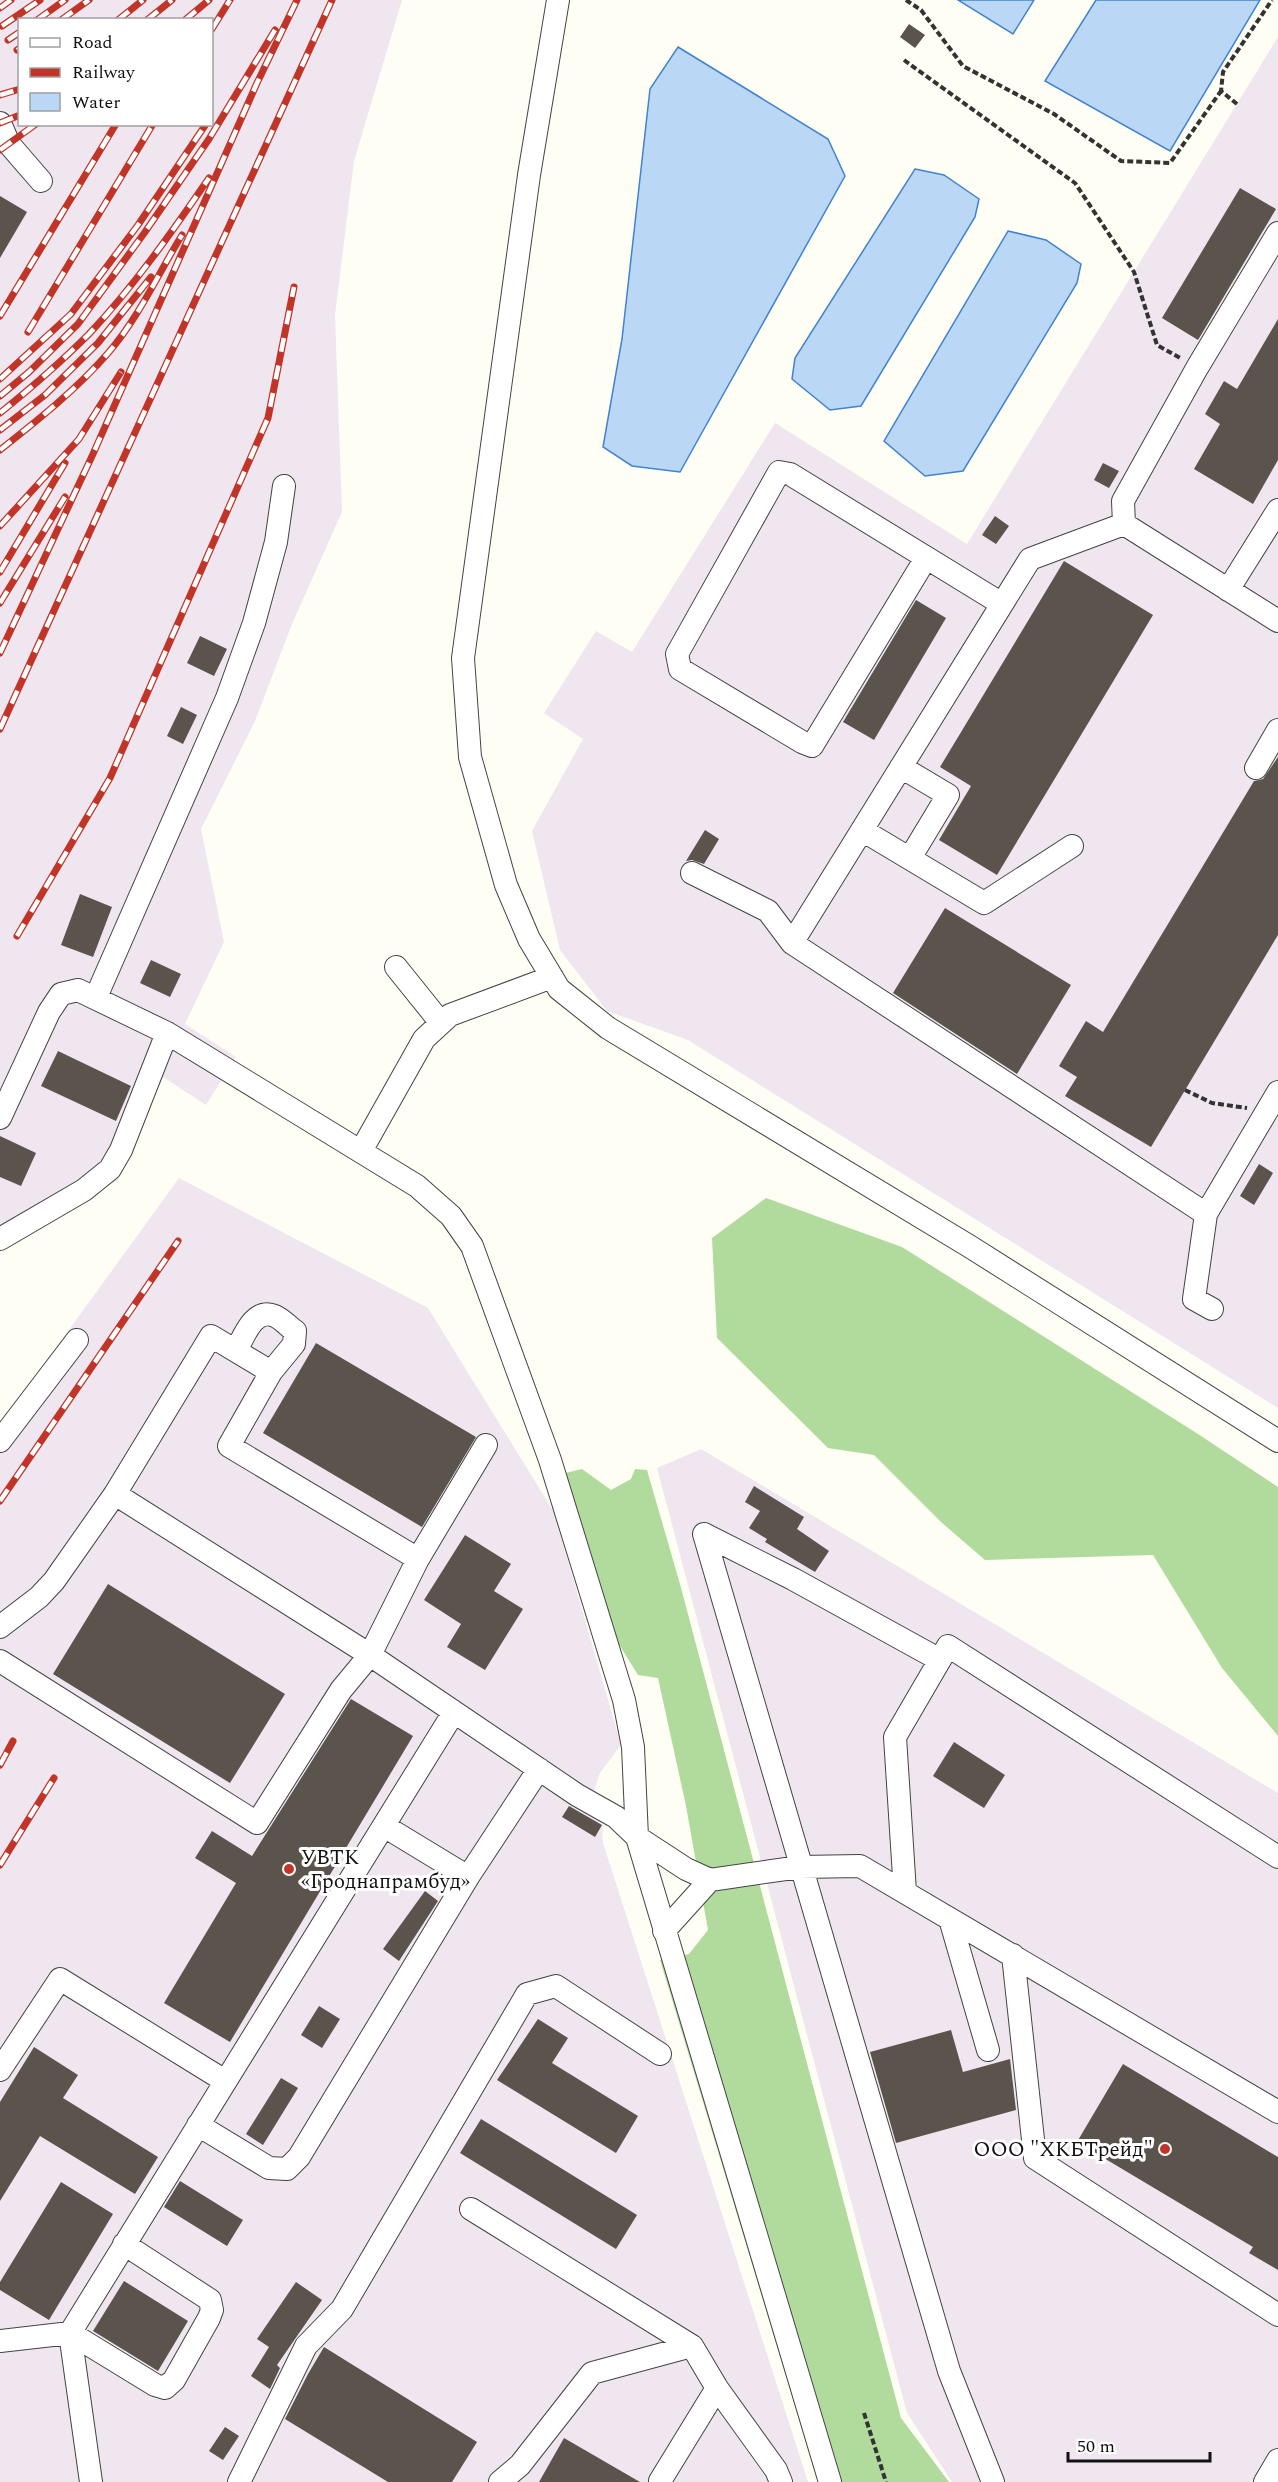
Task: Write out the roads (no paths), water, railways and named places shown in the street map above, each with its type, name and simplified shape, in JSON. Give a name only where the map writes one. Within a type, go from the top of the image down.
[{"type":"lane","points":[[558,0],[528,175],[464,658],[470,757],[506,885],[529,939],[559,989],[608,1028],[969,1246],[1278,1441]]},
{"type":"lane","points":[[1,132],[41,181]]},
{"type":"lane","points":[[1124,524],[1123,501],[1197,368],[1278,233]]},
{"type":"lane","points":[[926,558],[812,746],[680,669],[677,654],[779,472],[790,474],[1002,604]]},
{"type":"lane","points":[[96,997],[227,698],[254,623],[276,542],[284,486]]},
{"type":"lane","points":[[1228,590],[1278,510]]},
{"type":"lane","points":[[1124,524],[1278,621]]},
{"type":"lane","points":[[792,943],[1030,559],[1124,524]]},
{"type":"lane","points":[[1256,768],[1278,730]]},
{"type":"lane","points":[[902,767],[948,795],[910,858]]},
{"type":"lane","points":[[862,830],[984,903],[1072,846]]},
{"type":"lane","points":[[692,873],[768,911],[792,943],[1206,1214]]},
{"type":"lane","points":[[396,967],[441,1023]]},
{"type":"lane","points":[[362,1151],[424,1040],[441,1023],[450,1015],[552,977]]},
{"type":"lane","points":[[0,1118],[49,1012],[62,994],[78,990],[167,1033],[417,1186],[451,1216],[472,1246],[550,1460],[624,1700],[633,1747],[637,1837],[830,2482]]},
{"type":"lane","points":[[0,1239],[84,1190],[110,1169],[121,1150],[167,1033]]},
{"type":"lane","points":[[1212,1309],[1194,1299],[1206,1214],[1275,1097]]},
{"type":"lane","points":[[236,1351],[253,1321],[263,1315],[275,1316],[294,1331],[294,1344],[272,1372],[229,1446],[418,1559]]},
{"type":"lane","points":[[0,1627],[39,1597],[54,1581],[115,1494],[211,1336],[272,1372]]},
{"type":"lane","points":[[0,1441],[77,1340]]},
{"type":"lane","points":[[0,1661],[257,1823],[340,1690],[370,1655],[418,1559],[486,1445]]},
{"type":"lane","points":[[115,1494],[370,1655],[539,1769],[616,1817],[637,1837],[686,1869],[710,1880],[801,1867],[860,1866],[1278,2112]]},
{"type":"lane","points":[[940,1660],[794,1579],[704,1534],[950,2371],[993,2482]]},
{"type":"lane","points":[[905,1892],[895,1737],[948,1646],[1278,1857]]},
{"type":"lane","points":[[91,2482],[70,2334],[454,1712]]},
{"type":"lane","points":[[198,2125],[269,2168],[287,2169],[299,2157],[468,1876],[539,1769]]},
{"type":"lane","points":[[384,1826],[468,1876]]},
{"type":"lane","points":[[664,1931],[710,1880]]},
{"type":"lane","points":[[950,1918],[988,2049]]},
{"type":"lane","points":[[1013,1955],[1035,2158],[1278,2314]]},
{"type":"lane","points":[[0,2070],[60,1979],[225,2081]]},
{"type":"lane","points":[[239,2482],[306,2346],[342,2309],[527,1994],[556,1986],[660,2054]]},
{"type":"lane","points":[[471,2209],[692,2346],[775,2478]]},
{"type":"lane","points":[[0,2341],[70,2334],[155,2385],[165,2388],[174,2380],[209,2318],[212,2310],[210,2300],[124,2244]]},
{"type":"lane","points":[[500,2482],[520,2465],[592,2373],[692,2346]]},
{"type":"lane","points":[[660,2481],[717,2388]]},
{"type":"lane","points":[[1265,2482],[1278,2460]]},
{"type":"water","points":[[958,0],[1034,0],[1013,34]]},
{"type":"water","points":[[1096,0],[1260,0],[1170,151],[1045,81]]},
{"type":"water","points":[[678,47],[828,139],[845,176],[680,472],[632,466],[603,447],[622,339],[650,89]]},
{"type":"water","points":[[915,169],[944,175],[979,199],[975,217],[861,406],[830,410],[792,379],[795,358]]},
{"type":"water","points":[[1008,231],[1046,240],[1081,264],[1077,283],[963,471],[925,476],[884,441]]},
{"type":"railway","points":[[0,8],[11,0]]},
{"type":"railway","points":[[2,26],[40,0]]},
{"type":"railway","points":[[40,18],[65,0]]},
{"type":"railway","points":[[64,18],[89,0]]},
{"type":"railway","points":[[120,18],[143,0]]},
{"type":"railway","points":[[150,18],[172,0]]},
{"type":"railway","points":[[187,18],[209,0]]},
{"type":"railway","points":[[213,27],[230,0]]},
{"type":"railway","points":[[0,653],[93,454],[257,83],[297,0]]},
{"type":"railway","points":[[0,729],[332,0]]},
{"type":"railway","points":[[0,396],[29,372],[78,324],[209,139],[275,30]]},
{"type":"railway","points":[[8,40],[18,33]]},
{"type":"railway","points":[[0,95],[18,90]]},
{"type":"railway","points":[[0,123],[18,116]]},
{"type":"railway","points":[[0,150],[33,126]]},
{"type":"railway","points":[[0,316],[115,126]]},
{"type":"railway","points":[[28,332],[152,126]]},
{"type":"railway","points":[[0,379],[71,314],[138,225],[205,126]]},
{"type":"railway","points":[[0,413],[68,355],[106,316],[152,258],[209,178]]},
{"type":"railway","points":[[0,450],[43,416],[109,352],[139,310],[182,235]]},
{"type":"railway","points":[[0,430],[45,395],[98,343],[151,277]]},
{"type":"railway","points":[[17,936],[110,778],[268,418],[294,287]]},
{"type":"railway","points":[[0,526],[79,439],[121,372]]},
{"type":"railway","points":[[0,572],[65,463]]},
{"type":"railway","points":[[0,603],[65,497]]},
{"type":"railway","points":[[0,1501],[178,1241]]},
{"type":"railway","points":[[0,1765],[13,1741]]},
{"type":"railway","points":[[0,1865],[54,1778]]},
{"type":"place","name":"УВТК «Гроднапрамбуд»","points":[[289,1869]]},
{"type":"place","name":"ООО \"ХКБТрейд\"","points":[[1165,2149]]}]
